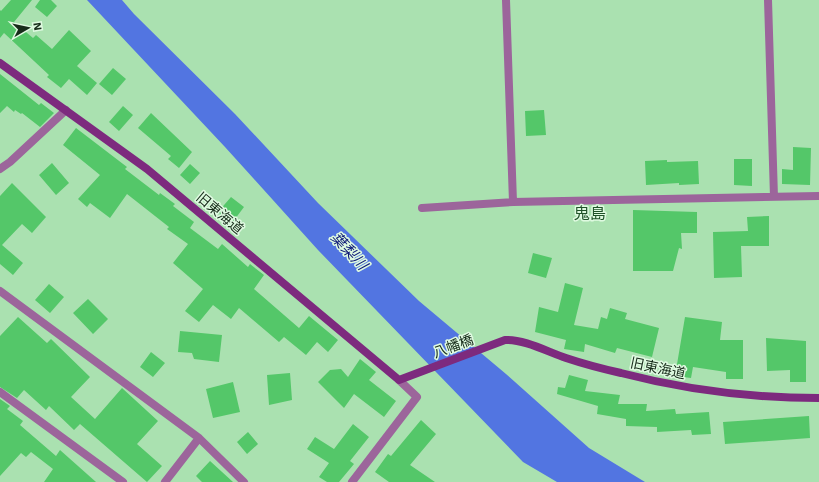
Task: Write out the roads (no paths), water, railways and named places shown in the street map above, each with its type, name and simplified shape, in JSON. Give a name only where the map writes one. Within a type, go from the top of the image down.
[{"type":"main road","name":"旧東海道","points":[[0,63],[147,169],[399,380]]},
{"type":"main road","name":"旧東海道","points":[[496,344],[506,340],[515,339],[568,359],[622,374],[691,388],[757,397],[819,398]]},
{"type":"main road","name":"八幡橋","points":[[399,380],[496,344]]},
{"type":"street","points":[[506,0],[513,202]]},
{"type":"street","points":[[768,0],[774,197]]},
{"type":"street","points":[[0,169],[10,162],[66,110]]},
{"type":"street","points":[[422,208],[513,202],[819,196]]},
{"type":"street","points":[[0,291],[199,438],[244,482]]},
{"type":"street","points":[[352,482],[417,397],[399,380]]},
{"type":"street","points":[[0,392],[123,482]]},
{"type":"street","points":[[165,482],[199,438]]},
{"type":"water","name":"葉梨川","points":[[87,0],[122,0],[134,14],[235,114],[318,203],[419,301],[506,374],[589,448],[645,482],[557,482],[523,462],[318,250],[225,147]]},
{"type":"district","name":"鬼島","points":[[590,213]]}]
